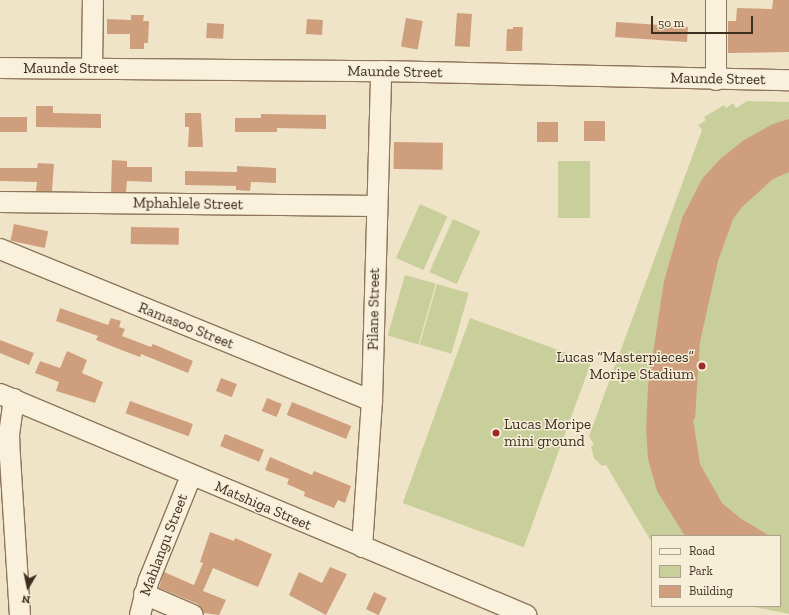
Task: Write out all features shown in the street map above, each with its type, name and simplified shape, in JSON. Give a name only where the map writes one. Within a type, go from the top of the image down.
[{"type":"street","points":[[92,68],[93,0]]},
{"type":"street","points":[[716,0],[716,80]]},
{"type":"street","name":"Maunde Street","points":[[0,68],[382,71],[716,80],[789,80]]},
{"type":"street","name":"Pilane Street","points":[[362,547],[372,401],[376,206],[382,71]]},
{"type":"street","name":"Mphahlele Street","points":[[0,202],[376,206]]},
{"type":"street","name":"Ramasoo Street","points":[[0,249],[372,401]]},
{"type":"street","points":[[7,396],[20,615]]},
{"type":"street","name":"Matshiga Street","points":[[7,396],[191,476],[526,615]]},
{"type":"street","name":"Mahlangu Street","points":[[140,615],[144,594],[191,476]]},
{"type":"street","points":[[144,594],[193,615]]},
{"type":"green space","name":"Lucas “Masterpieces” Moripe Stadium","points":[[747,101],[789,102],[789,614],[754,607],[781,607],[781,535],[651,535],[651,541],[606,465],[602,466],[594,458],[591,447],[594,445],[589,436],[702,130],[698,125],[706,120],[704,117],[724,105],[726,108],[733,103],[736,108]]},
{"type":"green space","points":[[558,161],[590,161],[590,218],[558,218]]},
{"type":"green space","points":[[420,204],[447,216],[423,270],[396,258]]},
{"type":"green space","points":[[453,219],[480,231],[457,284],[429,272]]},
{"type":"green space","points":[[405,275],[436,284],[418,344],[388,336]]},
{"type":"green space","points":[[437,284],[469,293],[451,354],[420,345]]},
{"type":"green space","name":"Lucas Moripe mini ground","points":[[470,318],[591,362],[524,547],[403,503]]},
{"type":"building","points":[[773,0],[789,0],[789,52],[728,53],[728,21],[736,21],[737,8],[772,9]]},
{"type":"building","points":[[457,13],[472,14],[470,47],[455,46]]},
{"type":"building","points":[[131,15],[144,15],[143,21],[149,21],[148,43],[144,43],[144,49],[130,49],[130,34],[107,34],[107,19],[131,20]]},
{"type":"building","points":[[406,18],[423,21],[418,50],[401,47]]},
{"type":"building","points":[[307,19],[323,20],[322,35],[306,34]]},
{"type":"building","points":[[616,22],[688,27],[687,42],[615,37]]},
{"type":"building","points":[[207,23],[224,24],[223,39],[206,38]]},
{"type":"building","points":[[513,27],[523,27],[522,51],[506,51],[507,29],[513,29]]},
{"type":"building","points":[[36,106],[53,106],[53,113],[101,114],[101,128],[36,127]]},
{"type":"building","points":[[185,113],[201,113],[203,147],[188,147],[189,127],[185,127]]},
{"type":"building","points":[[261,114],[326,115],[326,129],[277,128],[277,132],[235,132],[235,118],[261,118]]},
{"type":"building","points":[[0,117],[27,117],[27,132],[0,132]]},
{"type":"building","points":[[789,119],[789,172],[773,179],[742,207],[733,219],[718,261],[700,342],[695,419],[693,419],[700,464],[722,503],[740,518],[768,535],[684,535],[657,491],[648,459],[646,430],[648,386],[664,281],[682,218],[702,179],[720,159],[744,140],[773,124]]},
{"type":"building","points":[[584,121],[605,121],[605,141],[584,141]]},
{"type":"building","points":[[537,122],[558,122],[558,142],[537,142]]},
{"type":"building","points":[[394,142],[443,143],[443,170],[394,169]]},
{"type":"building","points":[[112,160],[127,161],[127,167],[152,167],[152,182],[127,181],[126,192],[111,192]]},
{"type":"building","points":[[38,163],[54,164],[52,191],[36,191],[37,182],[0,181],[0,168],[37,168]]},
{"type":"building","points":[[237,166],[276,168],[276,183],[251,182],[250,191],[236,190],[236,186],[185,185],[185,171],[237,172]]},
{"type":"building","points":[[14,224],[48,231],[45,248],[10,241]]},
{"type":"building","points":[[131,227],[179,228],[179,245],[131,244]]},
{"type":"building","points":[[60,308],[108,325],[111,318],[121,321],[119,327],[125,329],[122,336],[151,347],[153,344],[193,361],[188,373],[141,354],[140,357],[96,340],[98,336],[56,321]]},
{"type":"building","points":[[0,340],[34,353],[29,365],[0,353]]},
{"type":"building","points":[[67,351],[87,360],[82,373],[103,382],[95,403],[56,391],[59,382],[35,373],[40,361],[60,368]]},
{"type":"building","points":[[221,378],[237,384],[232,397],[216,391]]},
{"type":"building","points":[[267,398],[282,404],[277,417],[262,411]]},
{"type":"building","points":[[130,401],[193,424],[189,436],[126,413]]},
{"type":"building","points":[[292,402],[351,426],[346,439],[287,415]]},
{"type":"building","points":[[225,434],[264,450],[259,462],[220,446]]},
{"type":"building","points":[[270,457],[312,475],[314,471],[351,486],[345,503],[338,500],[334,508],[304,496],[305,492],[287,484],[289,479],[265,470]]},
{"type":"building","points":[[210,532],[234,541],[235,538],[272,554],[258,587],[213,568],[203,591],[226,600],[219,615],[204,613],[198,604],[159,588],[164,572],[194,585],[203,563],[200,562]]},
{"type":"building","points":[[330,567],[347,574],[326,615],[289,595],[299,572],[322,583]]},
{"type":"building","points":[[374,592],[387,598],[379,615],[366,609]]},
{"type":"place","name":"Lucas “Masterpieces” Moripe Stadium","points":[[702,366]]},
{"type":"place","name":"Lucas Moripe mini ground","points":[[496,433]]}]
